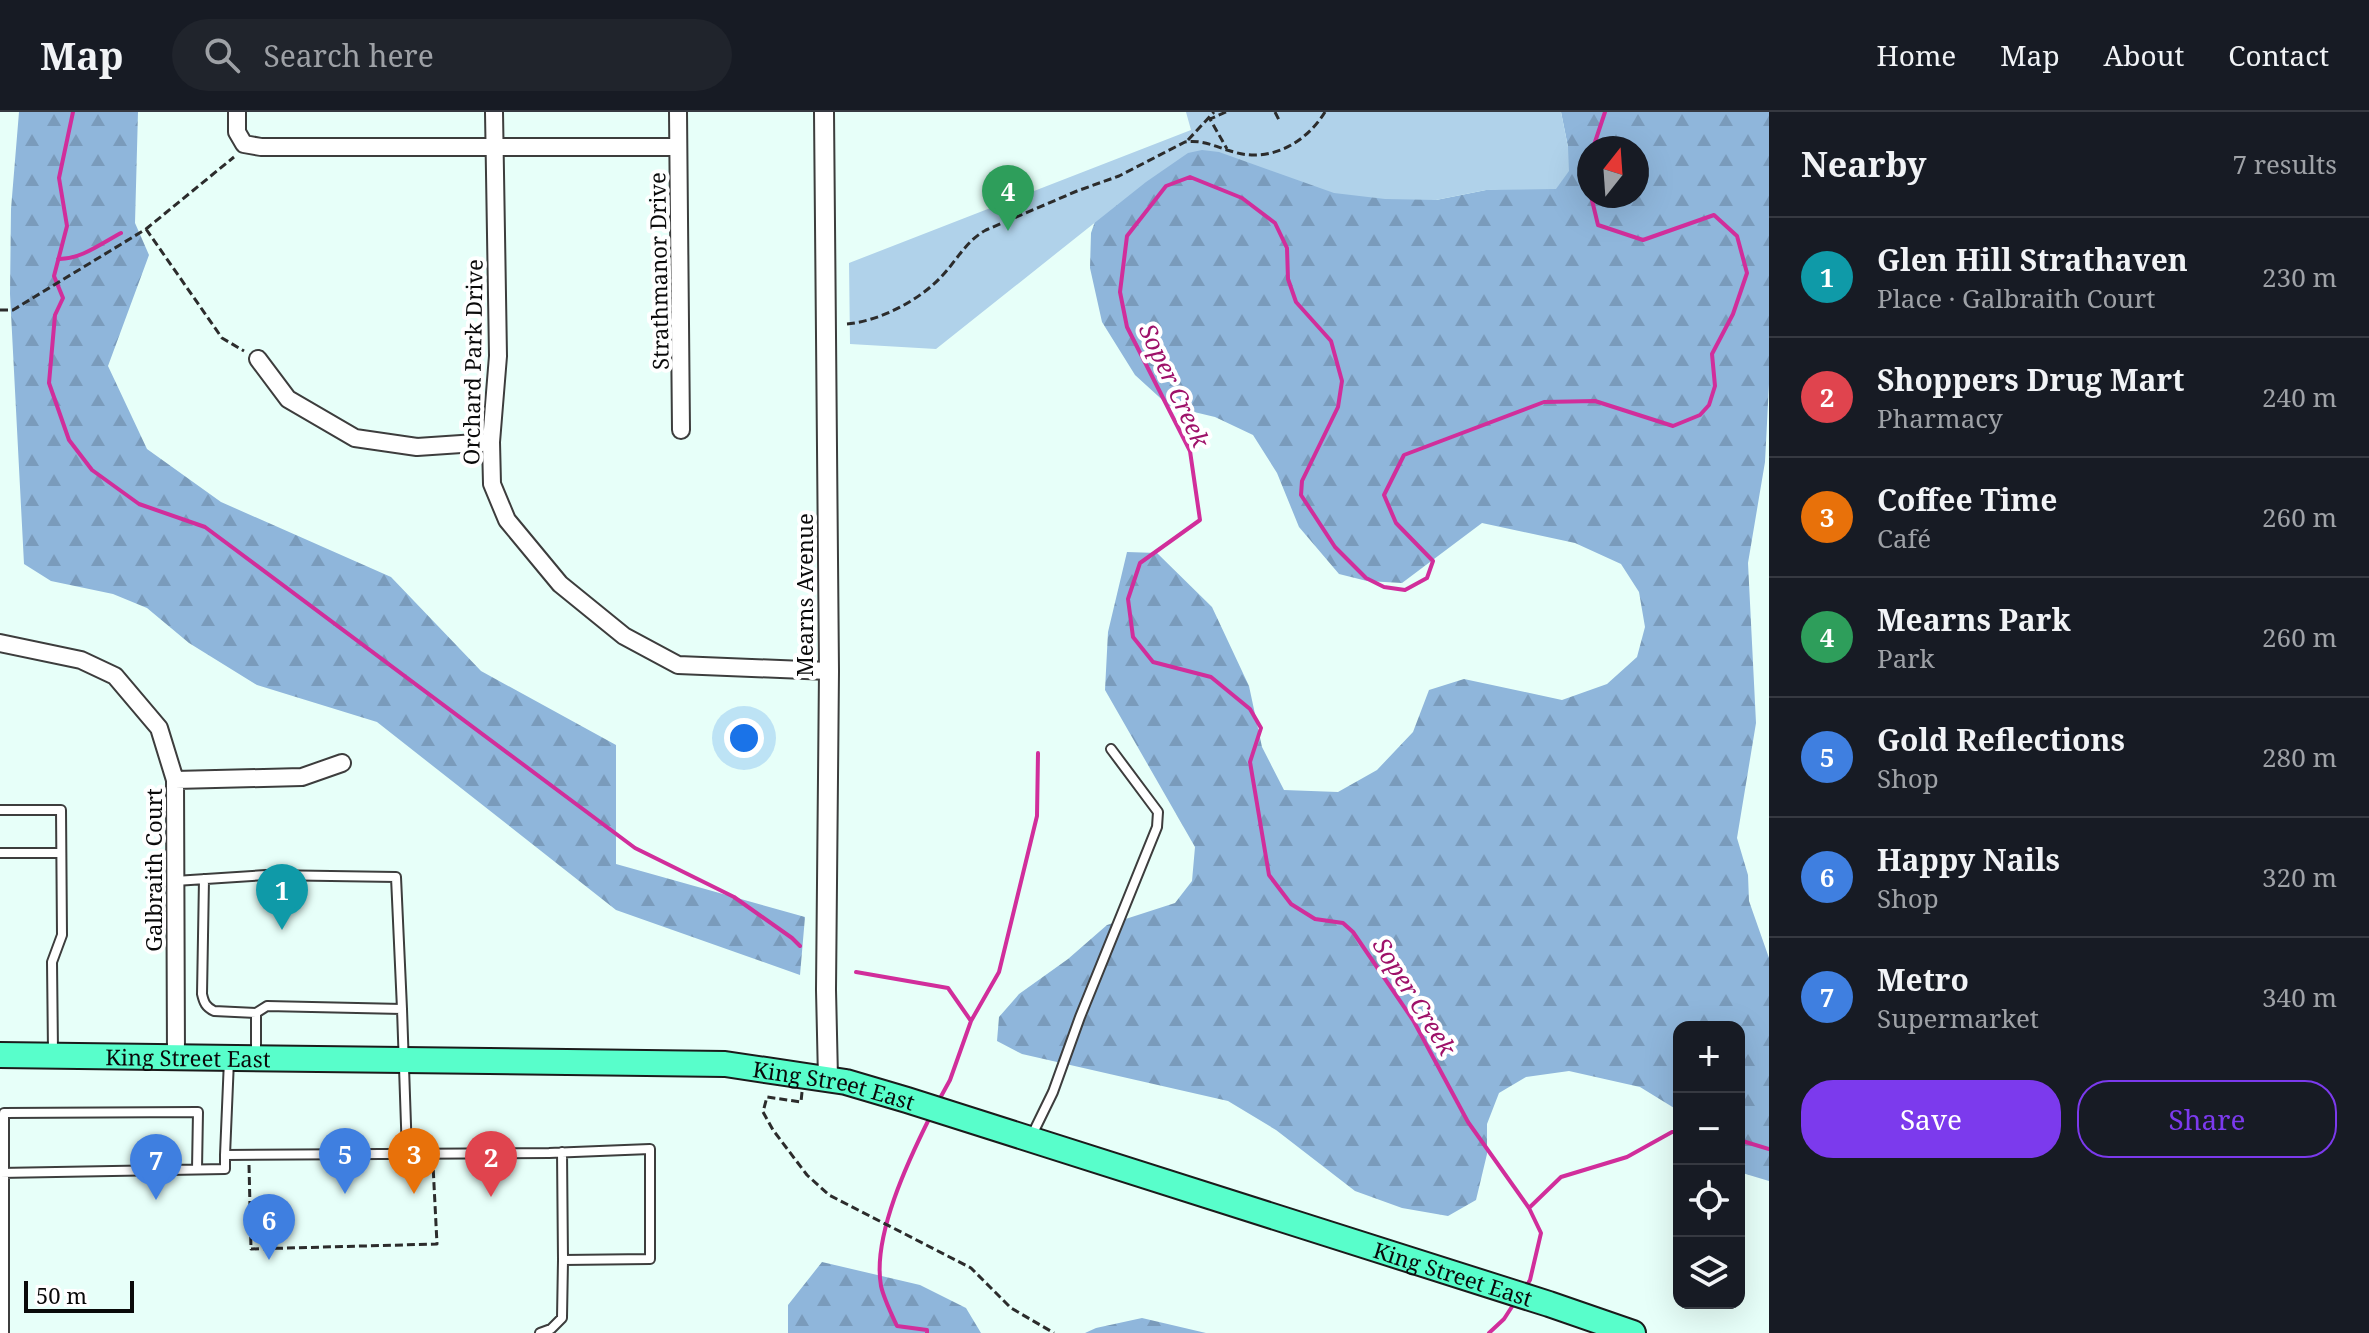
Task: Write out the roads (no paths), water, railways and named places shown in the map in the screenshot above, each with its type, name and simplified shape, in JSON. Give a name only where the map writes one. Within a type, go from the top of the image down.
[{"type":"main road","name":"King Street East","points":[[0,1055],[725,1064],[828,1078],[907,1100],[1633,1333]]},
{"type":"street","points":[[237,112],[237,132],[244,144],[261,147],[678,147]]},
{"type":"street","name":"Orchard Park Drive","points":[[494,112],[498,356],[491,442],[492,484],[507,520],[560,584],[624,636],[678,665],[829,671]]},
{"type":"street","name":"Strathmanor Drive","points":[[678,112],[681,430]]},
{"type":"street","name":"Mearns Avenue","points":[[824,112],[829,671],[828,1078]]},
{"type":"street","points":[[258,359],[288,399],[355,438],[417,447],[491,442]]},
{"type":"street","name":"Galbraith Court","points":[[0,643],[81,660],[115,676],[159,728],[175,780],[176,1058]]},
{"type":"street","points":[[175,780],[302,777],[342,763]]},
{"type":"lane","points":[[1030,1139],[1053,1092],[1157,827],[1158,812],[1111,749]]},
{"type":"lane","points":[[0,810],[61,810],[62,935],[52,962],[54,1056]]},
{"type":"lane","points":[[0,853],[61,853]]},
{"type":"lane","points":[[175,881],[266,875],[396,877],[406,1060],[407,1154]]},
{"type":"lane","points":[[204,879],[204,1003],[214,1011],[256,1013],[267,1006],[402,1009]]},
{"type":"lane","points":[[255,1059],[256,1013]]},
{"type":"lane","points":[[2,1173],[225,1169],[229,1059]]},
{"type":"lane","points":[[3,1333],[4,1113],[198,1112],[197,1169]]},
{"type":"lane","points":[[225,1155],[650,1149],[650,1259],[563,1260]]},
{"type":"lane","points":[[540,1333],[551,1329],[562,1318],[562,1152]]},
{"type":"waterway","points":[[73,112],[59,178],[67,226],[54,276],[63,298],[55,315],[49,383],[69,440],[92,470],[139,504],[205,527],[635,848],[734,897],[800,946]]},
{"type":"waterway","name":"Soper Creek","points":[[1597,136],[1605,112]]},
{"type":"waterway","name":"Soper Creek","points":[[1525,1288],[1530,1280],[1541,1233],[1529,1208],[1468,1122],[1413,1020],[1353,932],[1343,923],[1315,919],[1291,904],[1269,875],[1250,762],[1261,728],[1250,709],[1211,677],[1153,662],[1133,637],[1128,599],[1140,563],[1200,520],[1190,451],[1127,327],[1120,292],[1127,236],[1166,186],[1190,177],[1242,198],[1275,223],[1287,248],[1288,279],[1296,302],[1331,341],[1342,381],[1338,407],[1302,481],[1301,495],[1335,547],[1366,578],[1384,587],[1405,590],[1427,578],[1433,561],[1396,523],[1384,495],[1404,455],[1544,402],[1595,401],[1673,426],[1700,415],[1709,405],[1715,386],[1712,354],[1733,314],[1747,273],[1737,236],[1714,215],[1643,240],[1598,225],[1594,208]]},
{"type":"waterway","points":[[58,259],[83,254],[121,233]]},
{"type":"waterway","points":[[939,1100],[950,1080],[971,1021],[999,972],[1037,816],[1038,753]]},
{"type":"waterway","points":[[856,972],[948,988],[971,1021]]},
{"type":"waterway","points":[[927,1333],[927,1330],[897,1326],[882,1291],[880,1266],[882,1244],[894,1198],[931,1115]]},
{"type":"waterway","points":[[1529,1208],[1561,1177],[1627,1157],[1673,1132]]},
{"type":"waterway","points":[[1745,1142],[1769,1149]]},
{"type":"waterway","name":"Soper Creek","points":[[1489,1333],[1504,1319],[1515,1302]]},
{"type":"place","name":"Mearns Park","points":[[1008,231]]},
{"type":"place","name":"Glen Hill Strathaven","points":[[282,930]]},
{"type":"place","name":"Gold Reflections","points":[[345,1194]]},
{"type":"place","name":"Coffee Time","points":[[414,1194]]},
{"type":"place","name":"Shoppers Drug Mart","points":[[491,1197]]},
{"type":"place","name":"Metro","points":[[156,1200]]},
{"type":"place","name":"Happy Nails","points":[[269,1260]]}]
